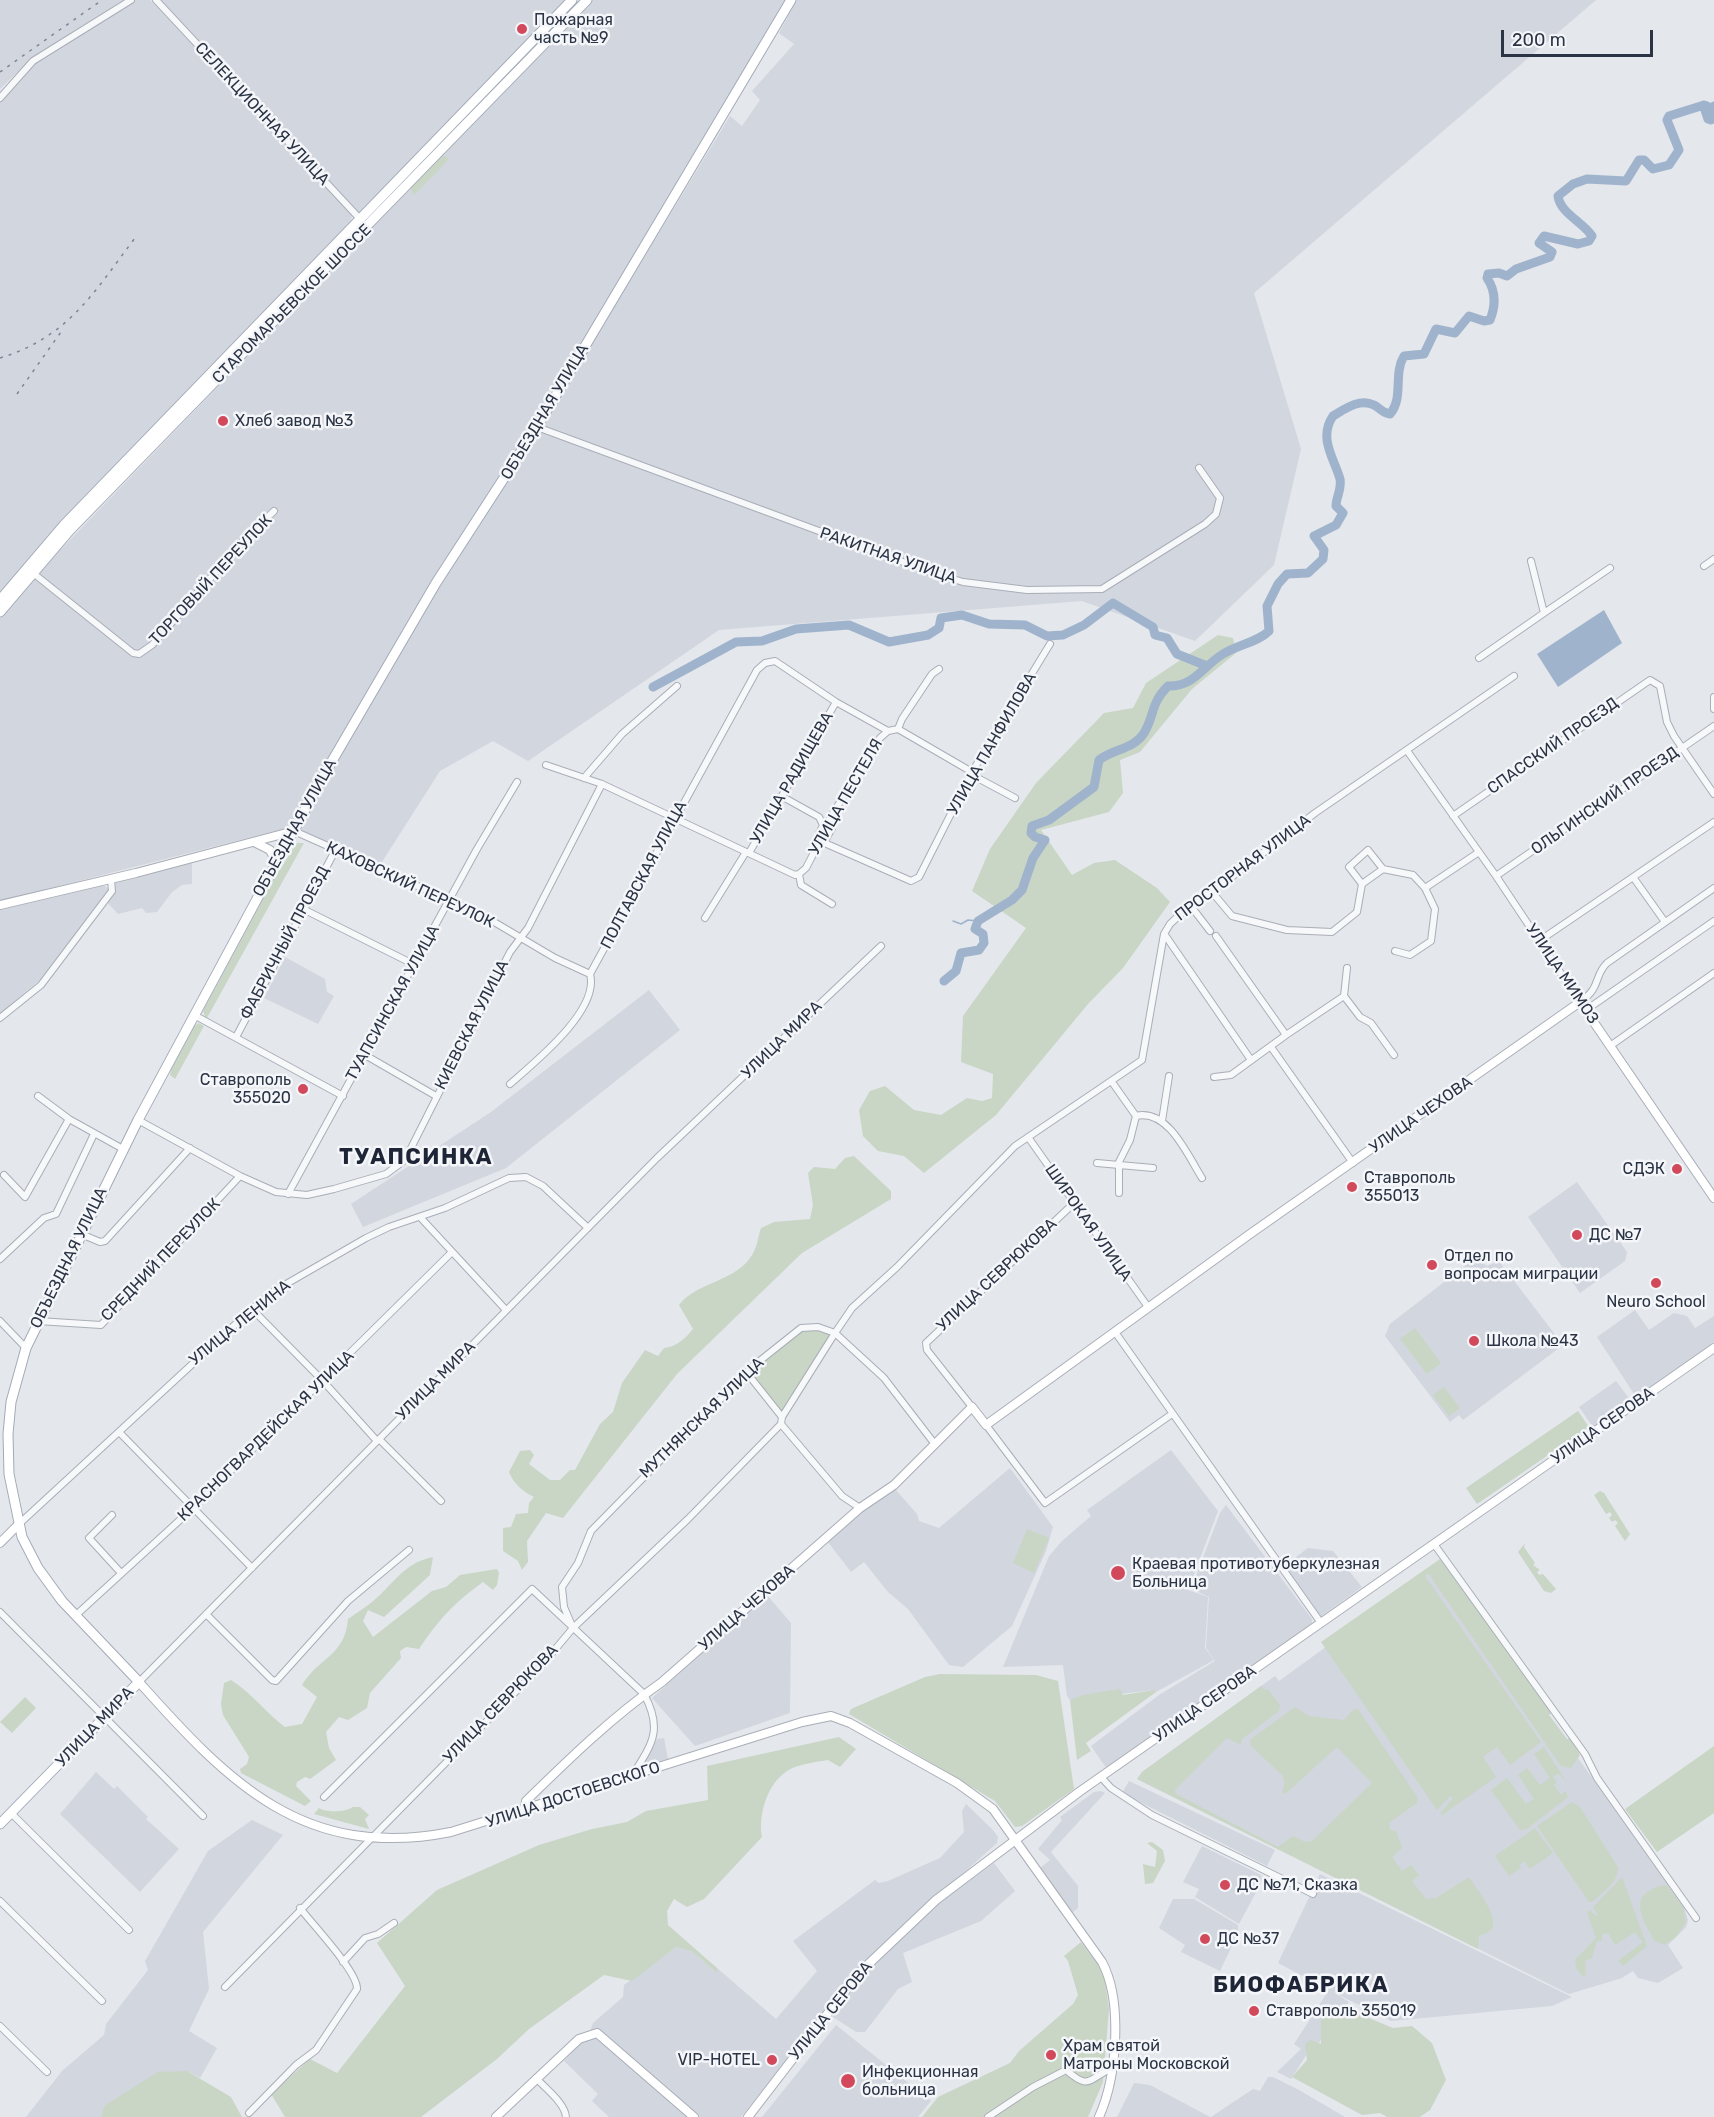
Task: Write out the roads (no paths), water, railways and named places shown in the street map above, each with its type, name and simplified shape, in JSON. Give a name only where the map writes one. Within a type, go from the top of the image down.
[{"type":"main road","name":"СТАРОМАРЬЕВСКОЕ ШОССЕ","points":[[0,600],[64,525],[572,0]]},
{"type":"main road","name":"СТАРОМАРЬЕВСКОЕ ШОССЕ","points":[[0,612],[70,530],[587,0]]},
{"type":"main road","name":"ОБЪЕЗДНАЯ УЛИЦА","points":[[139,1682],[75,1616],[38,1568],[23,1540],[9,1474],[8,1434],[14,1386],[26,1348],[37,1321],[123,1149],[276,862],[436,583],[537,427],[791,0]]},
{"type":"main road","points":[[535,39],[543,46]]},
{"type":"main road","name":"УЛИЦА МИРА","points":[[0,1824],[139,1682]]},
{"type":"street","points":[[0,98],[33,61],[131,0]]},
{"type":"street","name":"СЕЛЕКЦИОННАЯ УЛИЦА","points":[[156,0],[368,227]]},
{"type":"street","name":"РАКИТНАЯ УЛИЦА","points":[[537,427],[921,569],[963,582],[1027,590],[1102,589],[1205,524],[1216,514],[1220,498],[1199,468]]},
{"type":"street","name":"ТОРГОВЫЙ ПЕРЕУЛОК","points":[[33,573],[133,653],[139,654],[152,645],[241,543],[274,511]]},
{"type":"street","points":[[1704,566],[1714,559]]},
{"type":"street","points":[[1531,561],[1544,613]]},
{"type":"street","points":[[1479,658],[1610,568]]},
{"type":"street","name":"УЛИЦА ПАНФИЛОВА","points":[[820,841],[911,881],[919,877],[972,774],[1050,644]]},
{"type":"street","name":"ПОЛТАВСКАЯ УЛИЦА","points":[[510,1084],[556,1040],[589,1000],[592,983],[590,974],[757,670],[765,663],[775,661],[836,702]]},
{"type":"street","name":"УЛИЦА ПЕСТЕЛЯ","points":[[799,874],[806,868],[820,841],[819,834],[880,738],[888,731],[898,729],[902,718],[932,674],[939,669]]},
{"type":"street","name":"ПРОСТОРНАЯ УЛИЦА","points":[[1028,1137],[1142,1060],[1164,934],[1170,924],[1190,905],[1212,892],[1315,813],[1398,755],[1408,752],[1514,676]]},
{"type":"street","name":"СПАССКИЙ ПРОЕЗД","points":[[1453,816],[1645,682],[1654,681],[1662,692],[1667,722],[1682,748]]},
{"type":"street","points":[[584,778],[622,734],[677,686]]},
{"type":"street","points":[[1714,697],[1714,709]]},
{"type":"street","points":[[836,702],[888,731]]},
{"type":"street","name":"УЛИЦА РАДИЩЕВА","points":[[705,918],[783,797],[836,702]]},
{"type":"street","name":"ОЛЬГИНСКИЙ ПРОЕЗД","points":[[1496,876],[1714,726]]},
{"type":"street","points":[[898,729],[1015,798]]},
{"type":"street","points":[[1682,748],[1714,794]]},
{"type":"street","name":"УЛИЦА МИМОЗ","points":[[1408,752],[1496,876],[1714,1197]]},
{"type":"street","points":[[546,765],[602,784],[795,875],[799,874],[801,885],[832,904]]},
{"type":"street","name":"ТУАПСИНСКАЯ УЛИЦА","points":[[288,1194],[449,900],[517,782]]},
{"type":"street","name":"КИЕВСКАЯ УЛИЦА","points":[[288,1194],[307,1195],[386,1174],[405,1160],[510,952],[528,928],[602,784]]},
{"type":"street","points":[[783,797],[828,823]]},
{"type":"street","points":[[1539,941],[1714,822]]},
{"type":"street","points":[[0,905],[111,880],[294,831]]},
{"type":"street","name":"КАХОВСКИЙ ПЕРЕУЛОК","points":[[294,831],[489,919],[519,939],[590,974]]},
{"type":"street","points":[[253,843],[262,844],[270,850],[276,862]]},
{"type":"street","name":"ФАБРИЧНЫЙ ПРОЕЗД","points":[[236,1037],[336,849]]},
{"type":"street","points":[[1212,892],[1232,916],[1287,930],[1332,932],[1358,912],[1362,884],[1349,867],[1357,857],[1368,850],[1383,869],[1413,875],[1425,888],[1435,909],[1431,941],[1410,955],[1395,951]]},
{"type":"street","points":[[1425,888],[1479,852]]},
{"type":"street","points":[[1362,884],[1383,869]]},
{"type":"street","points":[[1633,877],[1665,922]]},
{"type":"street","points":[[0,1018],[41,985],[112,891],[111,880]]},
{"type":"street","name":"УЛИЦА ЧЕХОВА","points":[[986,1425],[1148,1307],[1595,991],[1600,972],[1607,963],[1714,888]]},
{"type":"street","points":[[1190,905],[1210,931]]},
{"type":"street","points":[[303,909],[415,965]]},
{"type":"street","points":[[1586,1010],[1714,921]]},
{"type":"street","points":[[1164,934],[1251,1060]]},
{"type":"street","points":[[1216,936],[1286,1035]]},
{"type":"street","name":"УЛИЦА МИРА","points":[[139,1682],[657,1158],[881,946]]},
{"type":"street","points":[[1347,968],[1344,996],[1360,1017],[1371,1023],[1394,1055]]},
{"type":"street","points":[[1610,1046],[1714,973]]},
{"type":"street","points":[[1214,1077],[1231,1075],[1344,996]]},
{"type":"street","points":[[194,1015],[343,1096]]},
{"type":"street","points":[[1270,1047],[1353,1163]]},
{"type":"street","points":[[365,1055],[436,1096]]},
{"type":"street","points":[[1162,1121],[1169,1076]]},
{"type":"street","points":[[1112,1082],[1136,1116],[1130,1140],[1118,1166],[1119,1193]]},
{"type":"street","points":[[38,1096],[69,1119],[123,1149]]},
{"type":"street","points":[[1136,1116],[1141,1115],[1162,1121],[1202,1178]]},
{"type":"street","points":[[4,1175],[25,1197],[69,1119]]},
{"type":"street","points":[[138,1120],[240,1176],[276,1192],[288,1194]]},
{"type":"street","points":[[0,1259],[44,1218],[56,1214],[94,1134]]},
{"type":"street","points":[[934,1443],[884,1378],[835,1333],[852,1308],[897,1267],[1003,1158],[1028,1137]]},
{"type":"street","name":"ШИРОКАЯ УЛИЦА","points":[[1028,1137],[1073,1204],[1148,1307]]},
{"type":"street","points":[[80,1234],[100,1242],[105,1240],[190,1148]]},
{"type":"street","points":[[1097,1163],[1153,1168]]},
{"type":"street","name":"СРЕДНИЙ ПЕРЕУЛОК","points":[[37,1321],[101,1325],[240,1176]]},
{"type":"street","name":"УЛИЦА ЛЕНИНА","points":[[0,1542],[120,1433],[149,1401],[252,1309],[274,1291],[366,1238],[509,1178],[526,1177],[543,1186],[588,1228]]},
{"type":"street","name":"УЛИЦА СЕВРЮКОВА","points":[[972,1407],[927,1350],[926,1343],[1073,1204]]},
{"type":"street","points":[[420,1217],[506,1310]]},
{"type":"street","name":"КРАСНОГВАРДЕЙСКАЯ УЛИЦА","points":[[75,1616],[193,1508],[452,1252]]},
{"type":"street","points":[[252,1309],[378,1440],[441,1501]]},
{"type":"street","points":[[0,1321],[26,1348]]},
{"type":"street","name":"МУТНЯНСКАЯ УЛИЦА","points":[[573,1628],[564,1607],[562,1587],[578,1563],[591,1531],[669,1448],[747,1373],[801,1328],[818,1327],[835,1333]]},
{"type":"street","points":[[1115,1332],[1321,1623]]},
{"type":"street","name":"УЛИЦА СЕВРЮКОВА","points":[[225,1987],[300,1908],[542,1665],[573,1628],[688,1519],[782,1420],[835,1333]]},
{"type":"street","name":"УЛИЦА СЕРОВА","points":[[748,2117],[863,1969],[936,1900],[1101,1777],[1714,1348]]},
{"type":"street","points":[[747,1373],[842,1496],[860,1508]]},
{"type":"street","points":[[972,1407],[1043,1502],[1047,1503],[1172,1414]]},
{"type":"street","name":"УЛИЦА ЧЕХОВА","points":[[525,1809],[526,1801],[575,1754],[860,1508],[894,1485],[972,1407]]},
{"type":"street","points":[[120,1433],[252,1568]]},
{"type":"street","points":[[112,1515],[89,1538],[121,1573]]},
{"type":"street","points":[[1434,1544],[1585,1754],[1597,1778],[1696,1918]]},
{"type":"street","points":[[206,1614],[272,1680],[278,1680],[348,1601],[409,1550]]},
{"type":"street","points":[[324,1797],[532,1589],[644,1694],[651,1708],[655,1739],[632,1776]]},
{"type":"street","points":[[0,1612],[203,1816]]},
{"type":"street","name":"УЛИЦА ДОСТОЕВСКОГО","points":[[139,1682],[212,1761],[253,1793],[301,1821],[345,1834],[369,1838],[432,1836],[472,1827],[802,1722],[831,1716],[858,1728],[957,1783],[993,1809],[1109,1975],[1114,2001],[1112,2068],[1108,2098],[1100,2117]]},
{"type":"street","points":[[1101,1777],[1111,1788],[1152,1815],[1313,1894]]},
{"type":"street","points":[[11,1813],[129,1930]]},
{"type":"street","points":[[0,1901],[102,2001]]},
{"type":"street","points":[[249,2113],[296,2065],[316,2050],[357,1989],[357,1983],[343,1962],[300,1908]]},
{"type":"street","points":[[343,1962],[365,1938],[378,1934],[394,1923]]},
{"type":"street","points":[[0,2026],[47,2072]]},
{"type":"street","points":[[496,2117],[579,2039],[588,2034],[597,2033],[694,2117]]},
{"type":"street","points":[[988,2117],[1033,2087],[1066,2070],[1076,2080],[1084,2083],[1112,2068]]},
{"type":"street","points":[[536,2078],[562,2107],[566,2117]]},
{"type":"water","points":[[1604,610],[1622,643],[1558,687],[1537,654]]},
{"type":"waterway","points":[[944,981],[956,971],[961,953],[979,950],[984,943],[983,934],[975,929],[978,921],[1012,900],[1022,890],[1033,858],[1045,840],[1031,833],[1032,826],[1049,820],[1094,787],[1099,760],[1129,746],[1140,738],[1147,727],[1158,698],[1168,686],[1185,683],[1223,654],[1269,631],[1267,606],[1278,584],[1287,574],[1308,573],[1323,559],[1324,550],[1314,536],[1336,525],[1343,513],[1336,506],[1340,479],[1327,440],[1327,432],[1333,416],[1352,405],[1363,403],[1374,405],[1390,414],[1397,401],[1399,370],[1404,356],[1424,354],[1436,329],[1455,333],[1469,316],[1484,321],[1490,320],[1494,298],[1487,278],[1488,274],[1499,273],[1507,276],[1516,269],[1550,257],[1552,252],[1539,243],[1544,236],[1578,244],[1589,241],[1592,236],[1567,212],[1558,196],[1573,184],[1587,179],[1626,181],[1639,160],[1644,160],[1653,169],[1669,165],[1679,150],[1667,120],[1669,116],[1704,105],[1707,106],[1705,110],[1708,119],[1711,120],[1714,106]]},
{"type":"waterway","points":[[653,687],[736,642],[762,641],[796,629],[849,625],[889,642],[928,635],[939,628],[941,618],[962,615],[989,624],[1025,625],[1047,636],[1063,635],[1084,625],[1113,603],[1153,627],[1155,635],[1167,638],[1177,654],[1207,666]]},
{"type":"waterway","points":[[953,921],[961,924],[968,920],[978,921]]},
{"type":"railway","points":[[0,72],[102,0]]},
{"type":"railway","points":[[0,358],[24,349],[62,325],[92,294],[135,238]]},
{"type":"railway","points":[[17,394],[61,332]]},
{"type":"place","name":"Пожарная часть №9","points":[[522,29]]},
{"type":"place","name":"Хлеб завод №3","points":[[223,421]]},
{"type":"place","name":"Ставрополь 355020","points":[[303,1089]]},
{"type":"place","name":"СДЭК","points":[[1677,1169]]},
{"type":"place","name":"Ставрополь 355013","points":[[1352,1187]]},
{"type":"place","name":"ДС №7","points":[[1577,1235]]},
{"type":"place","name":"Отдел по вопросам миграции","points":[[1432,1265]]},
{"type":"place","name":"Neuro School","points":[[1656,1283]]},
{"type":"place","name":"Школа №43","points":[[1474,1341]]},
{"type":"place","name":"Краевая противотуберкулезная Больница","points":[[1118,1573]]},
{"type":"place","name":"ДС №71, Сказка","points":[[1225,1885]]},
{"type":"place","name":"ДС №37","points":[[1205,1939]]},
{"type":"place","name":"Ставрополь 355019","points":[[1254,2011]]},
{"type":"place","name":"Храм святой Матроны Московской","points":[[1051,2055]]},
{"type":"place","name":"VIP-HOTEL","points":[[772,2060]]},
{"type":"place","name":"Инфекционная больница","points":[[848,2081]]},
{"type":"district","name":"ТУАПСИНКА","points":[[416,1158]]},
{"type":"district","name":"БИОФАБРИКА","points":[[1301,1986]]}]
